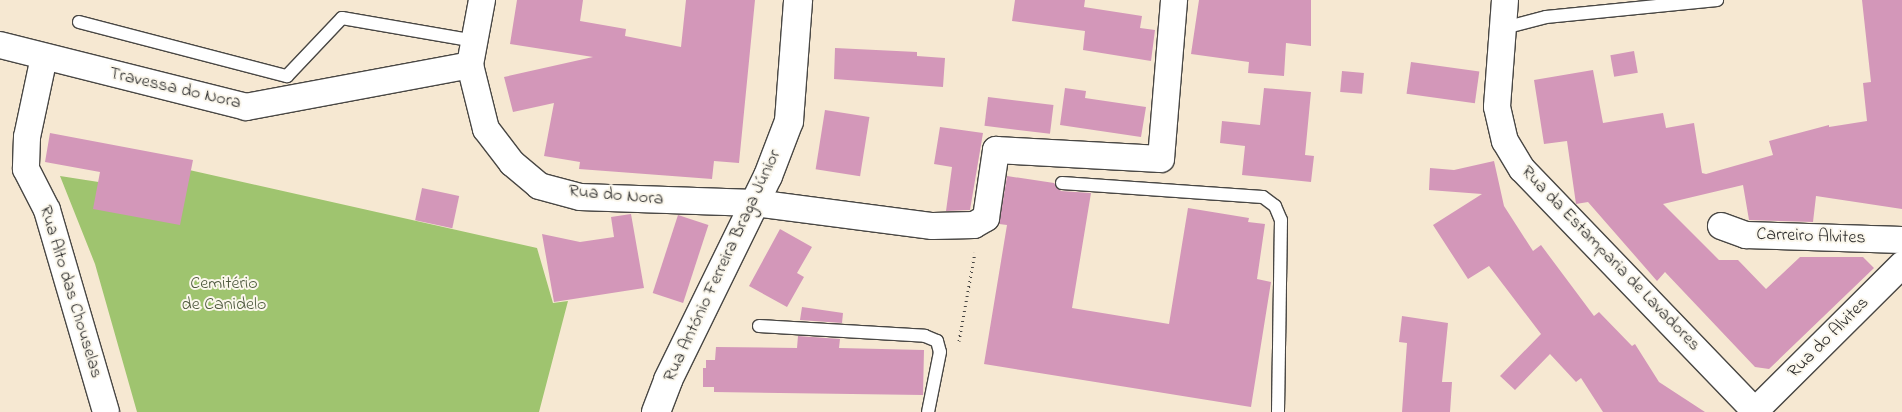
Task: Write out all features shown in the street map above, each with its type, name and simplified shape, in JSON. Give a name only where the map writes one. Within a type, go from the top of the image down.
[{"type":"street","name":"Rua do Nora","points":[[482,0],[472,53],[486,129],[512,163],[539,186],[580,197],[755,204],[933,226],[974,225],[981,221]]},
{"type":"street","name":"Rua António Ferreira Braga Júnior","points":[[656,412],[668,380],[755,204],[789,121],[798,0]]},
{"type":"street","points":[[981,221],[986,218],[996,150],[1161,159],[1174,0]]},
{"type":"street","name":"Rua da Estamparia de Lavadores","points":[[1505,0],[1498,107],[1505,141],[1522,169],[1756,411]]},
{"type":"street","name":"Travessa do Nora","points":[[0,45],[246,107],[472,53]]},
{"type":"street","name":"Rua Alto das Chouselas","points":[[44,57],[27,136],[26,168],[47,210],[106,412]]},
{"type":"street","name":"Carreiro Alvites","points":[[1721,226],[1746,235],[1902,240]]},
{"type":"street","name":"Rua do Alvites","points":[[1756,411],[1902,265]]},
{"type":"lane","points":[[1504,28],[1546,17],[1716,0]]},
{"type":"lane","points":[[79,22],[287,76],[342,18],[472,53]]},
{"type":"lane","points":[[1062,183],[1262,197],[1275,206],[1281,220],[1278,412]]},
{"type":"lane","points":[[758,326],[925,336],[937,341],[940,352],[928,412]]},
{"type":"path","points":[[958,345],[981,221]]},
{"type":"green space","name":"Cemitério de Canidelo","points":[[167,165],[537,248],[553,303],[568,301],[539,412],[137,412],[95,264],[60,176],[105,183]]},
{"type":"building","points":[[517,0],[583,0],[580,21],[626,29],[625,36],[681,47],[686,0],[755,0],[739,163],[714,161],[712,179],[579,169],[580,162],[544,156],[554,103],[513,112],[504,77],[593,57],[510,44]]},
{"type":"building","points":[[1015,0],[1085,0],[1084,7],[1142,16],[1140,28],[1155,30],[1151,61],[1083,50],[1085,31],[1012,21]]},
{"type":"building","points":[[1199,0],[1311,0],[1311,46],[1286,43],[1284,76],[1248,73],[1249,62],[1191,54]]},
{"type":"building","points":[[1862,0],[1902,0],[1902,209],[1816,196],[1813,222],[1749,220],[1743,185],[1663,204],[1719,260],[1738,260],[1766,289],[1800,257],[1863,257],[1874,268],[1769,369],[1755,367],[1665,272],[1657,281],[1588,202],[1576,204],[1567,141],[1544,144],[1534,80],[1593,70],[1603,123],[1663,113],[1666,128],[1694,123],[1702,173],[1706,174],[1773,155],[1769,141],[1829,125],[1829,127],[1867,121],[1863,83],[1871,82]]},
{"type":"building","points":[[835,48],[917,52],[917,56],[945,58],[943,87],[834,79]]},
{"type":"building","points":[[1634,51],[1638,73],[1614,77],[1610,55]]},
{"type":"building","points":[[1411,62],[1479,72],[1475,103],[1407,94]]},
{"type":"building","points":[[1342,71],[1364,73],[1362,94],[1340,92]]},
{"type":"building","points":[[1065,88],[1086,91],[1085,98],[1146,107],[1141,137],[1060,125]]},
{"type":"building","points":[[1264,88],[1311,92],[1305,155],[1314,156],[1311,182],[1242,175],[1245,146],[1220,143],[1222,121],[1260,125]]},
{"type":"building","points":[[988,97],[1054,105],[1050,134],[984,126]]},
{"type":"building","points":[[825,110],[869,117],[860,176],[816,169]]},
{"type":"building","points":[[940,127],[983,133],[970,210],[946,211],[952,167],[934,164]]},
{"type":"building","points":[[50,133],[193,160],[180,225],[93,209],[100,172],[45,162]]},
{"type":"building","points":[[1494,161],[1504,206],[1533,251],[1541,245],[1594,316],[1599,312],[1632,346],[1635,344],[1659,382],[1705,412],[1603,412],[1581,378],[1576,382],[1550,354],[1515,390],[1500,376],[1541,334],[1489,266],[1468,279],[1433,225],[1482,194],[1429,190],[1430,168],[1454,170]]},
{"type":"building","points":[[1007,176],[1054,183],[1061,191],[1091,193],[1072,308],[1169,324],[1188,208],[1249,218],[1248,222],[1265,224],[1257,279],[1271,282],[1251,407],[984,364],[1007,225],[999,224]]},
{"type":"building","points":[[422,188],[459,196],[452,228],[415,220]]},
{"type":"building","points":[[631,214],[644,288],[554,302],[542,234],[580,242],[614,237],[611,217]]},
{"type":"building","points":[[678,215],[708,225],[683,303],[653,293]]},
{"type":"building","points":[[780,229],[812,247],[797,273],[804,277],[787,307],[749,286]]},
{"type":"building","points":[[802,307],[843,313],[842,323],[800,320]]},
{"type":"building","points":[[1402,316],[1448,323],[1442,382],[1452,382],[1450,412],[1402,412],[1407,343],[1399,342]]},
{"type":"building","points":[[798,336],[840,339],[839,348],[924,350],[923,395],[714,392],[714,387],[703,387],[703,368],[706,368],[706,360],[715,360],[716,347],[797,348]]}]
